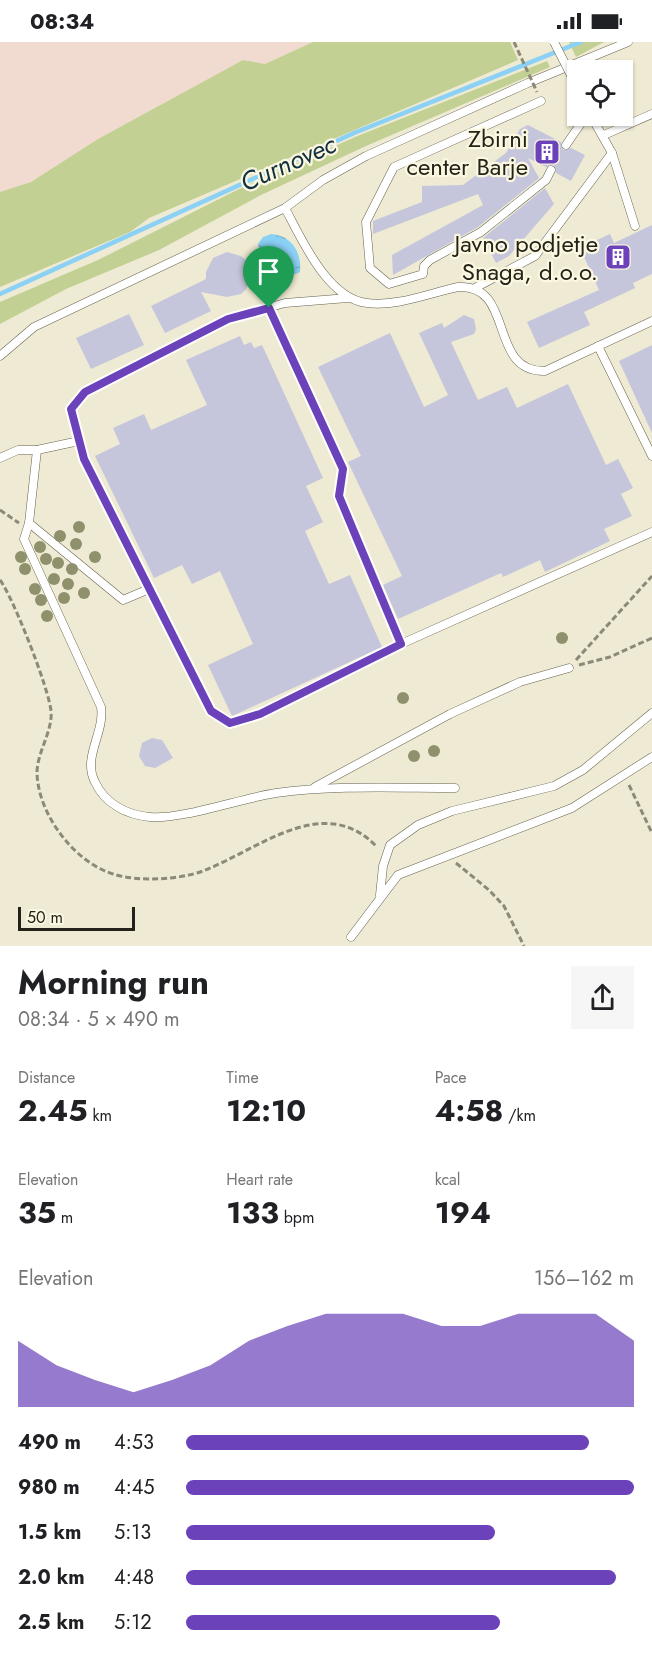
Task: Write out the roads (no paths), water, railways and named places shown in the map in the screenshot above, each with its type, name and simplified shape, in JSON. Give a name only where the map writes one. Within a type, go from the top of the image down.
[{"type":"lane","points":[[554,42],[567,67]]},
{"type":"lane","points":[[0,356],[34,327],[285,208],[323,180],[366,156],[549,74],[628,42]]},
{"type":"lane","points":[[541,101],[394,167],[366,222],[370,268],[389,284],[423,274],[424,266],[430,260],[482,231],[546,180],[551,170]]},
{"type":"lane","points":[[604,135],[652,114]]},
{"type":"lane","points":[[566,145],[579,126]]},
{"type":"lane","points":[[598,126],[612,153],[635,226]]},
{"type":"lane","points":[[285,208],[308,251],[338,292],[348,298],[366,303],[384,303],[458,287],[475,288],[535,256],[612,153]]},
{"type":"lane","points":[[475,288],[490,301],[518,364],[530,372],[545,372],[652,321]]},
{"type":"lane","points":[[348,298],[285,303],[228,319],[85,392],[71,409],[84,459],[211,711],[230,723],[260,714],[401,644],[652,532]]},
{"type":"lane","points":[[269,308],[343,469],[339,496],[401,644]]},
{"type":"lane","points":[[598,346],[652,456]]},
{"type":"lane","points":[[0,458],[18,450],[37,450],[79,441]]},
{"type":"lane","points":[[37,450],[28,527],[24,539],[101,707],[101,728],[91,755],[92,767],[94,781],[111,802],[123,811],[154,817],[241,798],[311,790],[455,788]]},
{"type":"lane","points":[[28,527],[123,600],[150,589]]},
{"type":"lane","points":[[311,790],[450,714],[520,682],[569,668]]},
{"type":"lane","points":[[380,896],[383,866],[390,845],[418,825],[452,811],[555,786],[583,770],[652,713]]},
{"type":"lane","points":[[351,937],[398,875],[572,808],[652,757]]},
{"type":"water","points":[[271,234],[284,238],[294,246],[299,258],[300,272],[286,274],[273,269],[267,263],[258,244],[263,237]]},
{"type":"waterway","name":"Curnovec","points":[[0,294],[354,133],[581,42]]},
{"type":"place","name":"Zbirni center Barje","points":[[547,152]]},
{"type":"place","name":"Javno podjetje Snaga, d.o.o.","points":[[618,257]]}]
